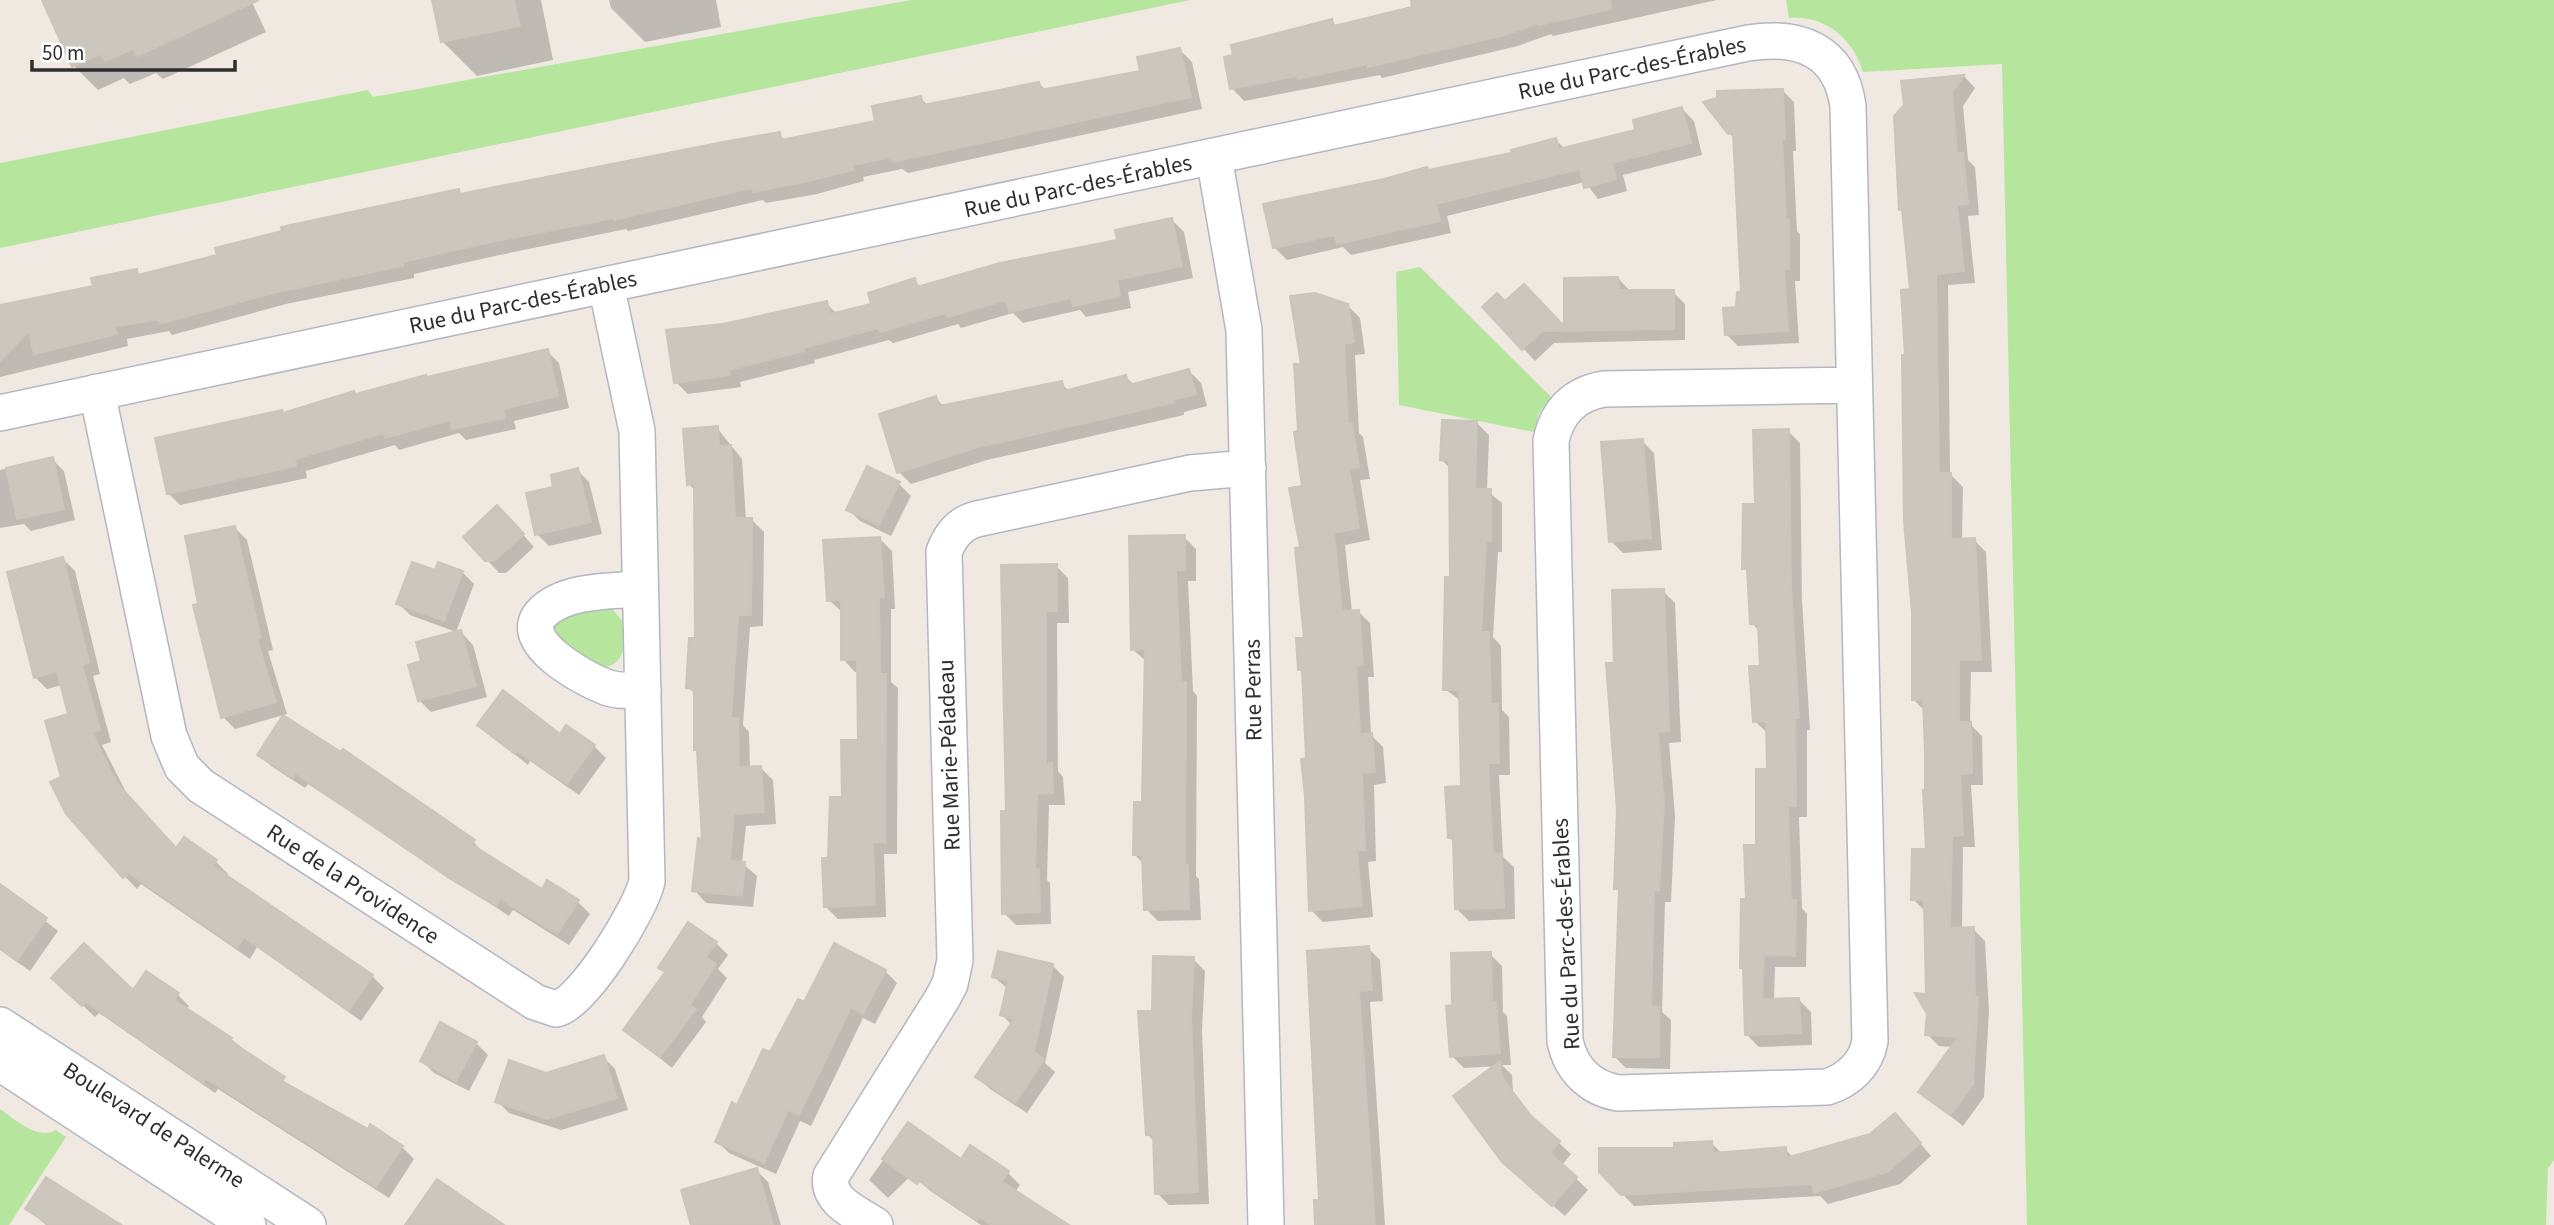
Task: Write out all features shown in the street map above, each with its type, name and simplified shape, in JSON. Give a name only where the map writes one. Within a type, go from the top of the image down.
[{"type":"street","name":"Rue du Parc-des-Érables","points":[[0,413],[1748,43],[1776,39],[1803,44],[1815,50],[1833,68],[1842,82],[1848,106],[1870,1041],[1866,1055],[1846,1079],[1818,1088],[1604,1090],[1573,1064],[1565,1041],[1551,441],[1553,429],[1569,404],[1580,396],[1604,389],[1854,386]]},
{"type":"street","name":"Rue Perras","points":[[1214,158],[1241,305],[1248,468],[1266,1225]]},
{"type":"street","name":"Rue de la Providence","points":[[97,392],[169,736],[182,767],[212,793],[523,995],[551,1009],[565,1007],[580,995],[632,916],[645,890],[647,867],[637,431],[606,285]]},
{"type":"street","name":"Rue Marie-Péladeau","points":[[875,1225],[836,1198],[829,1184],[831,1175],[942,999],[950,984],[955,960],[944,552],[947,543],[961,526],[977,519],[1190,473],[1248,468]]},
{"type":"street","points":[[639,589],[594,593],[562,601],[541,613],[535,622],[535,632],[546,651],[596,683],[620,690],[643,690]]},
{"type":"street","name":"Boulevard de Palerme","points":[[0,1024],[308,1225]]},
{"type":"street","name":"Boulevard de Palerme","points":[[0,1063],[248,1225]]},
{"type":"green space","points":[[911,0],[1190,0],[0,248],[0,163],[368,90],[373,97]]},
{"type":"green space","points":[[1786,0],[2554,0],[2554,1160],[2548,1168],[2546,1225],[2027,1225],[2002,64],[1863,72],[1845,39],[1836,31],[1814,20],[1789,18]]},
{"type":"green space","points":[[1420,267],[1551,397],[1539,413],[1534,432],[1399,405],[1396,272]]},
{"type":"green space","points":[[610,607],[622,620],[624,644],[620,658],[609,666],[600,668],[553,635],[560,619],[567,615]]},
{"type":"green space","points":[[0,1109],[35,1131],[49,1133],[56,1130],[66,1137],[9,1225],[0,1225]]},
{"type":"building","points":[[42,0],[259,0],[137,56],[133,49],[105,61],[101,54],[72,67]]},
{"type":"building","points":[[432,0],[514,0],[520,26],[441,42]]},
{"type":"building","points":[[1411,0],[1610,0],[1611,9],[1539,23],[1505,35],[1368,67],[1368,64],[1298,79],[1297,76],[1230,89],[1224,57],[1233,55],[1231,45],[1332,19],[1334,26],[1412,7]]},
{"type":"building","points":[[1180,48],[1191,97],[894,162],[889,158],[852,165],[853,170],[804,182],[753,192],[752,188],[614,220],[482,244],[403,262],[403,266],[273,293],[159,324],[158,319],[115,327],[117,334],[34,354],[29,331],[0,361],[0,305],[93,286],[91,278],[137,269],[138,275],[217,255],[215,248],[282,231],[281,227],[459,189],[460,194],[723,142],[780,132],[781,140],[875,121],[872,106],[921,96],[923,105],[1039,82],[1041,90],[1140,71],[1137,57]]},
{"type":"building","points":[[1964,75],[1952,93],[1957,153],[1963,153],[1968,204],[1957,205],[1964,271],[1936,274],[1939,473],[1951,473],[1951,539],[1975,538],[1981,660],[1959,660],[1959,722],[1971,722],[1972,773],[1960,774],[1963,835],[1952,836],[1950,928],[1974,927],[1975,997],[1978,997],[1973,1085],[1950,1115],[1918,1092],[1958,1037],[1925,1035],[1927,1014],[1915,993],[1926,994],[1924,900],[1911,900],[1912,849],[1926,849],[1923,790],[1925,753],[1923,700],[1912,700],[1912,613],[1904,521],[1902,355],[1905,355],[1901,290],[1910,289],[1902,209],[1899,210],[1894,116],[1904,105],[1901,81]]},
{"type":"building","points":[[1783,89],[1785,139],[1782,139],[1786,220],[1789,220],[1789,269],[1784,269],[1788,331],[1725,335],[1723,308],[1736,307],[1737,292],[1741,292],[1733,133],[1728,134],[1703,102],[1717,98],[1717,91]]},
{"type":"building","points":[[1682,107],[1691,143],[1612,163],[1616,179],[1584,188],[1580,169],[1436,204],[1440,221],[1337,244],[1335,235],[1273,248],[1263,204],[1384,179],[1427,167],[1428,170],[1511,153],[1511,150],[1556,138],[1559,149],[1635,130],[1633,120]]},
{"type":"building","points":[[1172,218],[1182,266],[1117,280],[1120,296],[1073,306],[1071,298],[1009,312],[1006,300],[948,317],[946,313],[880,332],[878,328],[803,348],[804,351],[729,370],[730,375],[674,383],[666,330],[723,324],[827,301],[830,314],[871,304],[868,293],[915,278],[917,287],[1000,263],[1117,240],[1115,230]]},
{"type":"building","points":[[1618,277],[1619,290],[1674,290],[1674,329],[1542,331],[1522,350],[1482,307],[1497,293],[1505,301],[1524,284],[1564,326],[1564,278]]},
{"type":"building","points":[[1315,293],[1348,304],[1354,342],[1344,344],[1348,423],[1352,423],[1359,467],[1349,469],[1359,528],[1334,533],[1342,611],[1359,610],[1363,665],[1356,666],[1360,734],[1372,733],[1375,772],[1362,773],[1365,850],[1357,850],[1362,906],[1309,911],[1301,759],[1306,758],[1302,670],[1298,670],[1296,638],[1304,638],[1295,548],[1300,547],[1289,488],[1302,486],[1294,432],[1298,431],[1294,364],[1301,364],[1290,296]]},
{"type":"building","points":[[548,349],[558,396],[503,409],[505,418],[452,429],[450,420],[385,438],[384,433],[295,459],[296,466],[167,494],[155,438],[282,410],[283,413],[354,391],[356,394],[426,375],[427,377]]},
{"type":"building","points":[[1189,369],[1196,394],[1173,400],[1173,403],[975,448],[897,473],[879,414],[936,396],[939,406],[1062,381],[1064,391],[1126,375],[1129,385]]},
{"type":"building","points":[[1442,420],[1477,421],[1475,489],[1491,489],[1491,541],[1486,541],[1481,632],[1489,632],[1491,704],[1498,704],[1499,763],[1488,763],[1493,854],[1502,853],[1504,908],[1455,909],[1453,838],[1448,838],[1445,787],[1461,786],[1459,690],[1443,690],[1445,577],[1450,577],[1449,461],[1440,460]]},
{"type":"building","points":[[718,426],[719,446],[731,445],[735,518],[752,518],[751,615],[738,615],[731,718],[738,718],[739,767],[761,766],[764,812],[734,814],[730,860],[745,862],[742,896],[692,891],[698,838],[702,839],[697,750],[694,750],[694,689],[686,688],[689,638],[695,638],[694,484],[687,485],[683,429]]},
{"type":"building","points":[[1789,429],[1791,587],[1799,718],[1795,718],[1796,806],[1788,806],[1791,900],[1796,900],[1795,956],[1764,955],[1762,999],[1799,998],[1801,1033],[1745,1035],[1743,968],[1740,968],[1741,899],[1746,899],[1744,845],[1756,845],[1756,769],[1767,769],[1766,721],[1753,722],[1749,666],[1760,666],[1758,624],[1750,624],[1747,569],[1742,569],[1743,504],[1755,504],[1753,430]]},
{"type":"building","points":[[1643,439],[1651,538],[1609,542],[1601,442]]},
{"type":"building","points":[[53,457],[64,509],[17,519],[6,468]]},
{"type":"building","points":[[867,466],[900,482],[879,525],[846,510]]},
{"type":"building","points":[[578,468],[591,522],[535,535],[526,493],[553,487],[551,475]]},
{"type":"building","points":[[497,505],[524,534],[494,561],[485,561],[463,537]]},
{"type":"building","points":[[235,526],[261,638],[257,639],[276,702],[221,718],[193,605],[198,604],[185,536]]},
{"type":"building","points":[[1185,535],[1185,570],[1176,570],[1181,682],[1186,682],[1185,866],[1188,865],[1189,909],[1144,910],[1142,855],[1133,855],[1134,802],[1142,802],[1145,649],[1131,650],[1129,536]]},
{"type":"building","points":[[880,537],[884,597],[879,597],[880,674],[886,674],[885,843],[873,842],[875,905],[824,907],[822,858],[828,858],[830,797],[842,797],[841,740],[858,740],[857,660],[841,660],[841,600],[827,601],[823,540]]},
{"type":"building","points":[[63,557],[89,662],[82,665],[100,730],[92,732],[116,782],[176,848],[184,837],[217,860],[213,866],[373,975],[349,1010],[244,937],[237,948],[129,873],[123,878],[66,814],[50,782],[61,777],[45,721],[68,714],[57,671],[34,678],[7,572]]},
{"type":"building","points":[[412,562],[435,570],[438,562],[463,571],[444,621],[396,604]]},
{"type":"building","points":[[1057,564],[1057,611],[1046,611],[1046,764],[1052,763],[1053,793],[1037,794],[1035,869],[1039,869],[1040,912],[1002,914],[1001,811],[1006,811],[1001,565]]},
{"type":"building","points":[[1664,589],[1669,731],[1658,732],[1664,803],[1659,890],[1654,890],[1651,1006],[1659,1007],[1659,1057],[1613,1057],[1619,889],[1614,889],[1617,810],[1606,663],[1614,663],[1612,590]]},
{"type":"building","points":[[461,630],[476,686],[418,701],[408,665],[421,661],[416,642]]},
{"type":"building","points":[[503,690],[560,734],[566,725],[595,745],[567,784],[517,751],[515,754],[477,725]]},
{"type":"building","points":[[283,715],[341,752],[343,749],[475,840],[471,844],[542,889],[547,880],[579,900],[557,934],[500,899],[496,906],[449,878],[295,773],[293,778],[257,755]]},
{"type":"building","points":[[0,884],[47,918],[17,961],[0,948]]},
{"type":"building","points":[[688,922],[717,942],[706,957],[716,964],[690,1005],[696,1009],[660,1057],[623,1030],[665,972],[658,968]]},
{"type":"building","points":[[84,943],[133,990],[146,971],[179,993],[174,1000],[285,1077],[282,1081],[368,1129],[370,1124],[403,1146],[376,1187],[205,1078],[203,1083],[86,1002],[82,1006],[51,978]]},
{"type":"building","points":[[834,943],[886,970],[863,1014],[851,1007],[799,1115],[788,1110],[764,1163],[715,1142],[732,1102],[737,1105],[763,1049],[770,1052],[798,999],[804,1002]]},
{"type":"building","points":[[1369,946],[1372,990],[1359,991],[1375,1225],[1315,1225],[1314,1200],[1319,1200],[1307,951]]},
{"type":"building","points":[[998,951],[1053,964],[1034,1052],[1044,1059],[1015,1103],[975,1077],[1014,1019],[1000,1015],[1008,981],[992,977]]},
{"type":"building","points":[[1491,952],[1492,1002],[1496,1002],[1500,1053],[1450,1057],[1446,1006],[1452,1005],[1451,953]]},
{"type":"building","points":[[1153,956],[1194,957],[1191,1018],[1198,1192],[1155,1194],[1153,1134],[1146,1135],[1138,1011],[1152,1011]]},
{"type":"building","points":[[440,1022],[477,1042],[456,1081],[420,1061]]},
{"type":"building","points":[[604,1055],[617,1098],[547,1119],[495,1102],[509,1060],[546,1073]]},
{"type":"building","points":[[1500,1061],[1502,1077],[1530,1115],[1560,1141],[1550,1153],[1577,1177],[1552,1206],[1502,1162],[1453,1096]]},
{"type":"building","points":[[1895,1113],[1921,1143],[1887,1172],[1814,1193],[1812,1184],[1621,1195],[1599,1172],[1599,1148],[1674,1148],[1674,1143],[1712,1141],[1713,1153],[1786,1147],[1786,1158],[1870,1134]]},
{"type":"building","points":[[908,1122],[961,1159],[970,1145],[1009,1171],[1002,1182],[1069,1225],[992,1225],[979,1217],[977,1220],[919,1181],[917,1184],[882,1159]]},
{"type":"building","points":[[757,1168],[773,1225],[691,1225],[681,1190]]},
{"type":"building","points":[[46,1177],[121,1225],[50,1225],[25,1209]]},
{"type":"building","points":[[437,1179],[504,1225],[405,1225]]}]
